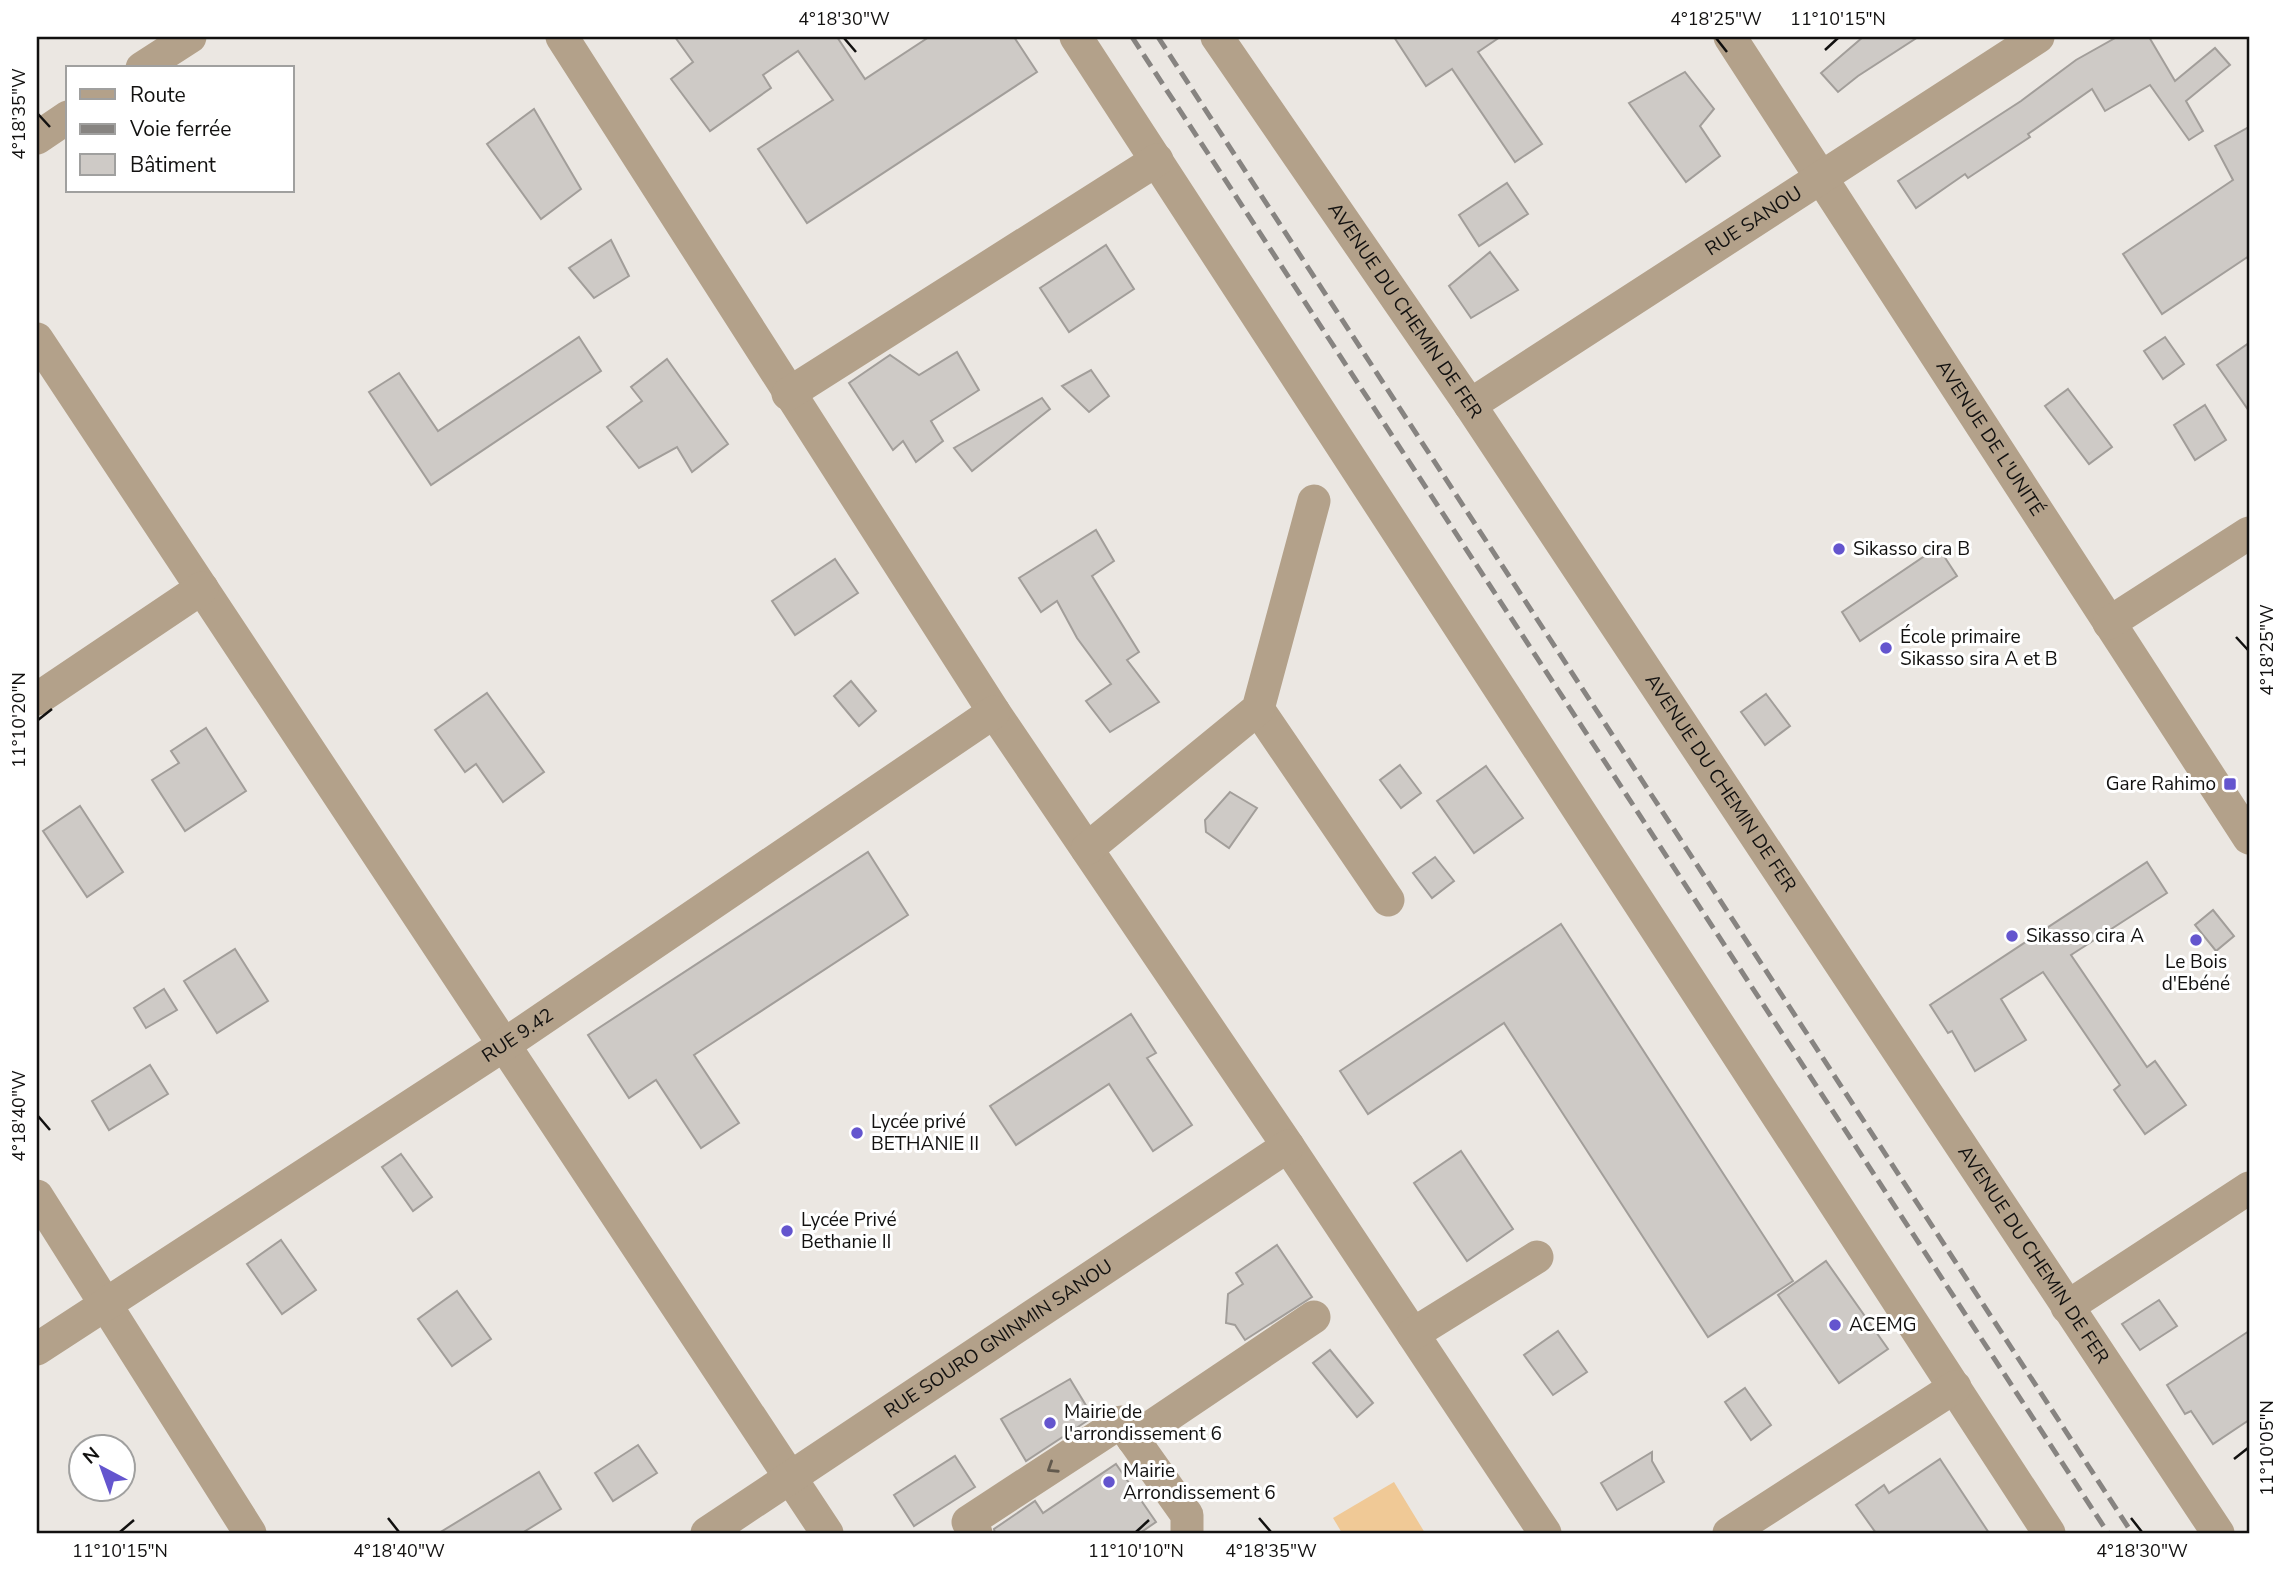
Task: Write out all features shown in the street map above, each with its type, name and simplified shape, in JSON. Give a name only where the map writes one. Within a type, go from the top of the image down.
[{"type":"street","points":[[145,66],[190,37]]},
{"type":"street","points":[[562,37],[994,712],[1288,1146],[1545,1533]]},
{"type":"street","points":[[1076,37],[1157,160],[1942,1396],[2049,1533]]},
{"type":"street","name":"AVENUE DU CHEMIN DE FER","points":[[1217,37],[1470,405],[2218,1533]]},
{"type":"street","name":"AVENUE DE L'UNITÉ","points":[[1730,37],[2249,838]]},
{"type":"street","name":"RUE SANOU","points":[[1470,405],[2038,37]]},
{"type":"street","points":[[37,138],[66,118]]},
{"type":"street","points":[[788,394],[1157,160]]},
{"type":"street","points":[[37,339],[827,1533]]},
{"type":"street","points":[[1087,849],[1258,709],[1314,501]]},
{"type":"street","points":[[2109,623],[2249,533]]},
{"type":"street","points":[[37,699],[202,588]]},
{"type":"street","points":[[1258,709],[1388,900]]},
{"type":"street","name":"RUE 9.42","points":[[37,1349],[504,1045],[994,712]]},
{"type":"street","name":"RUE SOURO GNINMIN SANOU","points":[[707,1533],[1288,1146]]},
{"type":"street","points":[[2067,1307],[2249,1188]]},
{"type":"street","points":[[37,1196],[250,1533]]},
{"type":"street","points":[[1413,1334],[1537,1256]]},
{"type":"street","points":[[1133,1439],[1314,1317]]},
{"type":"street","points":[[1729,1533],[1942,1396]]},
{"type":"street","points":[[976,1533],[968,1522],[1121,1422],[1192,1527]]},
{"type":"shaded area","points":[[1394,1482],[1425,1533],[1342,1533],[1333,1518]]},
{"type":"building","points":[[675,37],[837,37],[865,79],[929,37],[1014,37],[1037,72],[807,223],[758,149],[833,100],[798,51],[763,75],[771,88],[710,131],[671,79],[693,62]]},
{"type":"building","points":[[1394,37],[1500,37],[1478,52],[1542,144],[1515,162],[1452,69],[1426,86]]},
{"type":"building","points":[[1863,37],[1918,37],[1838,92],[1821,73]]},
{"type":"building","points":[[2117,37],[2149,37],[2175,81],[2215,48],[2230,65],[2186,101],[2203,131],[2189,140],[2150,85],[2105,111],[2092,89],[2028,134],[2030,137],[1968,178],[1965,174],[1916,208],[1898,181],[2021,101],[2076,60]]},
{"type":"building","points":[[1685,72],[1714,109],[1700,126],[1720,156],[1686,182],[1629,103]]},
{"type":"building","points":[[534,109],[581,189],[541,219],[487,144]]},
{"type":"building","points":[[2249,127],[2249,256],[2162,314],[2123,254],[2233,180],[2215,146]]},
{"type":"building","points":[[1507,183],[1528,214],[1479,246],[1459,215]]},
{"type":"building","points":[[611,240],[629,276],[594,298],[569,268]]},
{"type":"building","points":[[1106,245],[1134,289],[1069,332],[1040,288]]},
{"type":"building","points":[[1490,252],[1518,290],[1471,318],[1449,286]]},
{"type":"building","points":[[579,337],[601,371],[431,485],[369,392],[399,373],[438,431]]},
{"type":"building","points":[[2165,337],[2184,364],[2163,379],[2144,351]]},
{"type":"building","points":[[2249,343],[2249,411],[2217,365]]},
{"type":"building","points":[[957,352],[979,390],[931,421],[943,441],[916,462],[903,441],[893,450],[849,383],[890,355],[919,375]]},
{"type":"building","points":[[667,359],[728,444],[692,472],[677,447],[639,468],[607,427],[642,401],[631,387]]},
{"type":"building","points":[[1091,370],[1109,396],[1089,412],[1062,386]]},
{"type":"building","points":[[2068,389],[2112,447],[2089,464],[2045,406]]},
{"type":"building","points":[[1042,398],[1050,409],[972,471],[954,448]]},
{"type":"building","points":[[2205,405],[2226,440],[2195,460],[2174,425]]},
{"type":"building","points":[[1096,530],[1114,561],[1092,576],[1139,652],[1127,660],[1159,702],[1110,732],[1086,701],[1111,684],[1077,638],[1057,601],[1041,612],[1019,578]]},
{"type":"building","points":[[1938,547],[1957,576],[1860,641],[1842,612]]},
{"type":"building","points":[[835,559],[858,593],[795,635],[772,601]]},
{"type":"building","points":[[851,681],[876,711],[859,726],[834,696]]},
{"type":"building","points":[[487,693],[544,772],[503,802],[476,764],[465,772],[435,730]]},
{"type":"building","points":[[1766,694],[1790,726],[1765,745],[1741,712]]},
{"type":"building","points":[[206,728],[246,791],[185,831],[152,780],[179,763],[171,751]]},
{"type":"building","points":[[1400,765],[1421,793],[1401,808],[1380,780]]},
{"type":"building","points":[[1486,766],[1523,818],[1474,853],[1437,801]]},
{"type":"building","points":[[1230,792],[1257,808],[1229,848],[1206,832],[1205,820]]},
{"type":"building","points":[[80,806],[123,872],[87,897],[43,831]]},
{"type":"building","points":[[868,852],[908,915],[694,1055],[739,1123],[701,1148],[656,1080],[629,1098],[588,1035]]},
{"type":"building","points":[[1435,857],[1454,881],[1432,898],[1413,873]]},
{"type":"building","points":[[2147,862],[2167,893],[2071,955],[2147,1067],[2155,1061],[2186,1105],[2145,1134],[2114,1090],[2120,1085],[2043,972],[2001,999],[2026,1040],[1975,1071],[1952,1031],[1948,1033],[1930,1005]]},
{"type":"building","points":[[2213,910],[2234,936],[2216,951],[2195,925]]},
{"type":"building","points":[[1561,924],[1793,1281],[1708,1337],[1504,1023],[1368,1114],[1340,1071]]},
{"type":"building","points":[[235,949],[268,1001],[217,1033],[184,981]]},
{"type":"building","points":[[164,989],[177,1010],[146,1028],[134,1008]]},
{"type":"building","points":[[1131,1014],[1156,1053],[1147,1058],[1192,1125],[1153,1151],[1109,1084],[1016,1145],[990,1106]]},
{"type":"building","points":[[150,1065],[168,1094],[109,1130],[92,1101]]},
{"type":"building","points":[[1461,1151],[1513,1229],[1467,1261],[1414,1183]]},
{"type":"building","points":[[401,1154],[432,1197],[413,1211],[382,1167]]},
{"type":"building","points":[[281,1240],[316,1290],[282,1314],[247,1264]]},
{"type":"building","points":[[1277,1245],[1312,1297],[1245,1340],[1235,1325],[1226,1323],[1228,1294],[1243,1284],[1236,1273]]},
{"type":"building","name":"ACEMG","points":[[1826,1261],[1888,1349],[1839,1383],[1778,1295]]},
{"type":"building","points":[[457,1291],[491,1339],[452,1366],[418,1319]]},
{"type":"building","points":[[2159,1300],[2177,1326],[2140,1350],[2122,1324]]},
{"type":"building","points":[[1558,1331],[1587,1372],[1553,1395],[1524,1355]]},
{"type":"building","points":[[2249,1331],[2249,1420],[2213,1444],[2191,1411],[2185,1414],[2167,1385]]},
{"type":"building","points":[[1330,1350],[1373,1403],[1357,1417],[1313,1363]]},
{"type":"building","name":"Mairie de l'arrondissement 6","points":[[1070,1379],[1093,1417],[1026,1461],[1001,1419]]},
{"type":"building","points":[[1745,1388],[1771,1425],[1751,1440],[1725,1402]]},
{"type":"building","points":[[638,1445],[657,1473],[613,1501],[595,1473]]},
{"type":"building","points":[[1652,1452],[1652,1461],[1664,1482],[1617,1510],[1601,1483]]},
{"type":"building","points":[[955,1456],[975,1487],[914,1526],[894,1495]]},
{"type":"building","points":[[1940,1459],[1989,1533],[1876,1533],[1856,1505],[1884,1485],[1889,1493]]},
{"type":"building","name":"Mairie Arrondissement 6","points":[[1116,1464],[1156,1522],[1140,1533],[995,1533],[994,1529],[1035,1501],[1043,1513]]},
{"type":"building","points":[[539,1472],[561,1509],[522,1533],[439,1533]]},
{"type":"railway","points":[[1132,37],[2108,1533]]},
{"type":"railway","points":[[1158,37],[2132,1533]]},
{"type":"place","name":"Sikasso cira B","points":[[1839,549]]},
{"type":"place","name":"École primaire Sikasso sira A et B","points":[[1886,648]]},
{"type":"place","name":"Gare Rahimo","points":[[2230,784]]},
{"type":"place","name":"Sikasso cira A","points":[[2012,936]]},
{"type":"place","name":"Le Bois d'Ebéné","points":[[2196,940]]},
{"type":"place","name":"Lycée privé BETHANIE II","points":[[857,1133]]},
{"type":"place","name":"Lycée Privé Bethanie II","points":[[787,1231]]},
{"type":"place","name":"ACEMG","points":[[1835,1325]]},
{"type":"place","name":"Mairie de l'arrondissement 6","points":[[1050,1423]]},
{"type":"place","name":"Mairie Arrondissement 6","points":[[1109,1482]]}]
